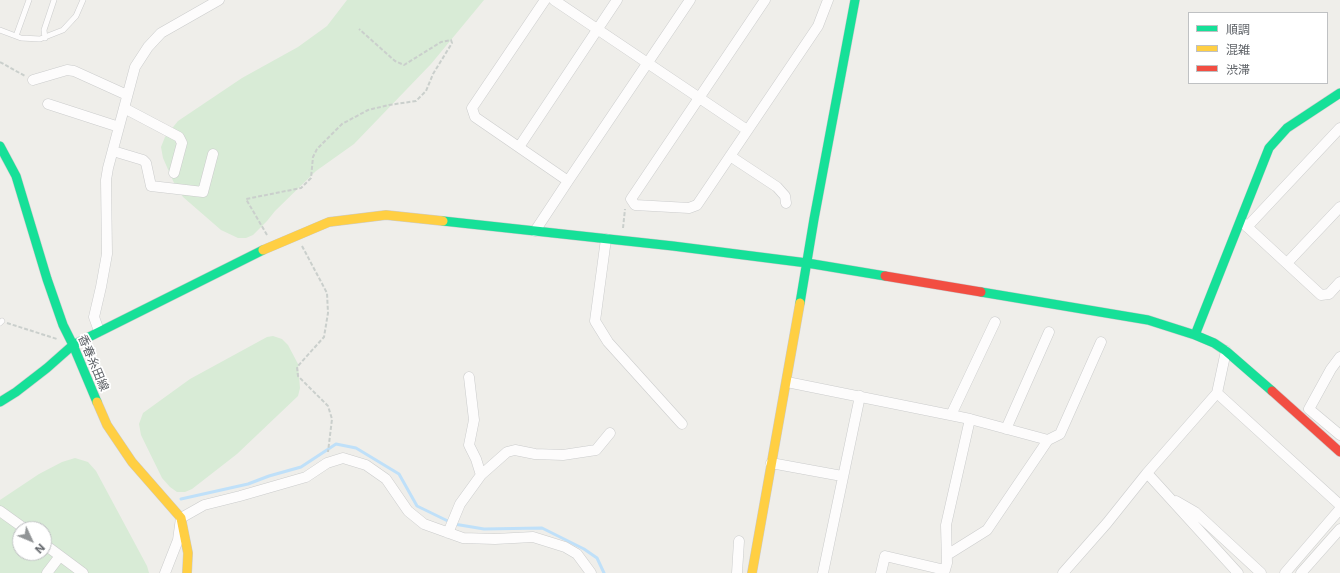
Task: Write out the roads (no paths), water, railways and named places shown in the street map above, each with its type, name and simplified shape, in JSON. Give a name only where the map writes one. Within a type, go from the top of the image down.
[{"type":"street","points":[[100,331],[94,317],[107,254],[106,180],[135,67],[148,47],[161,33],[219,0]]},
{"type":"street","points":[[545,0],[472,108],[475,117],[568,181]]},
{"type":"street","points":[[554,0],[747,130]]},
{"type":"street","points":[[519,147],[617,0]]},
{"type":"street","points":[[535,231],[690,0]]},
{"type":"street","points":[[765,0],[698,97],[631,199],[635,205],[689,208],[697,205],[818,26],[828,0]]},
{"type":"street","points":[[752,573],[855,0]]},
{"type":"street","points":[[33,80],[67,70],[74,71],[127,95]]},
{"type":"street","points":[[1195,335],[1244,223],[1269,148],[1287,128],[1340,94]]},
{"type":"street","points":[[48,104],[119,127]]},
{"type":"street","points":[[124,108],[179,137],[182,143],[174,173]]},
{"type":"street","points":[[1244,223],[1340,128]]},
{"type":"street","name":"香春糸田線","points":[[0,146],[16,176],[47,279],[63,325],[107,425],[132,462],[181,518],[188,553],[187,573]]},
{"type":"street","points":[[113,151],[142,160],[146,163],[151,186],[203,192],[213,154]]},
{"type":"street","points":[[730,156],[777,187],[785,196],[786,203]]},
{"type":"street","points":[[1287,263],[1340,207]]},
{"type":"street","points":[[0,402],[29,383],[73,345],[272,244],[329,222],[386,215],[622,240],[807,263],[1148,320],[1195,335],[1214,343],[1226,351],[1340,452]]},
{"type":"street","points":[[1244,223],[1321,296],[1329,294],[1340,282]]},
{"type":"street","points":[[606,239],[595,321],[608,342],[682,424]]},
{"type":"street","points":[[951,415],[995,322]]},
{"type":"street","points":[[1006,428],[1049,332]]},
{"type":"street","points":[[946,556],[987,530],[1048,440],[1060,434],[1101,342]]},
{"type":"street","points":[[1063,573],[1217,393],[1226,351]]},
{"type":"street","points":[[1340,357],[1331,369],[1309,409],[1340,435]]},
{"type":"street","points":[[469,377],[474,420],[468,444],[476,459],[481,475]]},
{"type":"street","points":[[787,382],[970,419],[1048,440]]},
{"type":"street","points":[[1217,393],[1340,505]]},
{"type":"street","points":[[822,573],[860,396]]},
{"type":"street","points":[[881,573],[885,556],[945,571],[947,563],[946,525],[970,419]]},
{"type":"street","points":[[448,533],[460,504],[481,475],[507,452],[515,450],[535,454],[563,455],[596,450],[610,432]]},
{"type":"street","points":[[165,573],[178,540],[181,518],[204,505],[306,477],[327,463],[343,458],[366,465],[386,479],[408,511],[424,524],[462,538],[495,539],[533,537],[565,547],[577,554],[591,573]]},
{"type":"street","points":[[771,464],[842,476]]},
{"type":"street","points":[[1147,473],[1238,573]]},
{"type":"street","points":[[1168,496],[1195,512],[1261,573]]},
{"type":"street","points":[[1285,573],[1340,508]]},
{"type":"street","points":[[0,510],[14,521]]},
{"type":"street","points":[[1301,573],[1340,529]]},
{"type":"street","points":[[737,573],[739,541]]},
{"type":"street","points":[[52,550],[83,573]]},
{"type":"street","points":[[47,573],[60,556]]},
{"type":"lane","points":[[16,36],[29,0]]},
{"type":"lane","points":[[45,38],[44,30],[54,0]]},
{"type":"lane","points":[[0,30],[16,36],[40,39],[45,38],[63,30],[72,22],[83,0]]},
{"type":"waterway","points":[[181,499],[248,484],[269,476],[301,467],[336,444],[356,448],[399,474],[417,506],[454,524],[484,529],[542,528],[584,549],[597,558],[604,573]]}]
